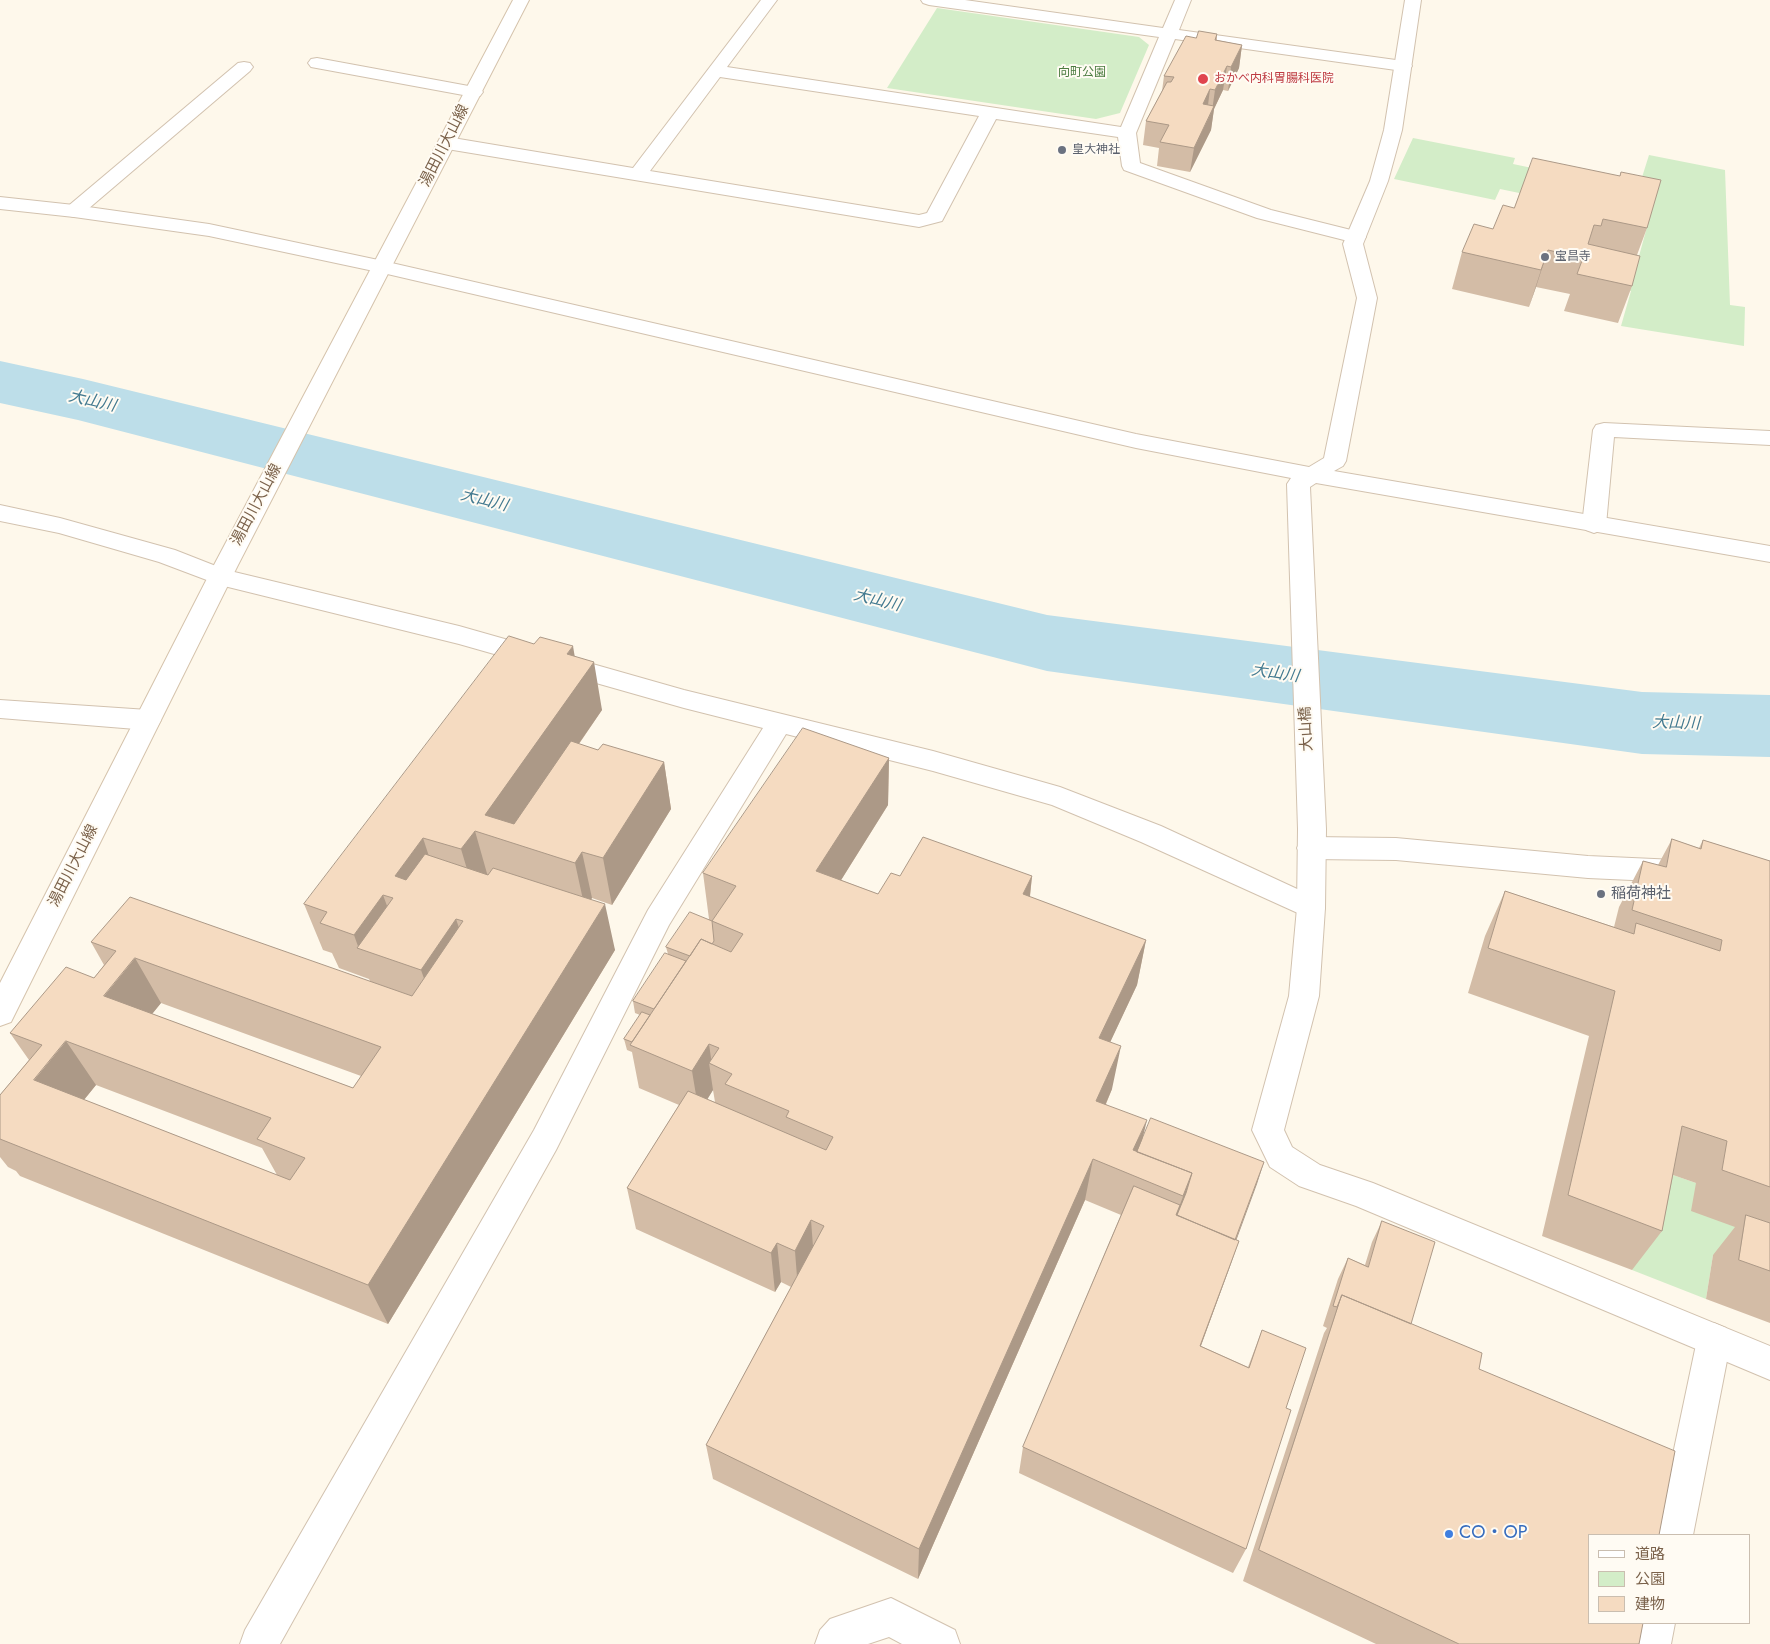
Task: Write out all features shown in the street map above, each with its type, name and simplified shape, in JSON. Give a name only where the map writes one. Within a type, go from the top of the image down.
[{"type":"street","name":"湯田川大山線","points":[[0,1013],[223,571],[521,0]]},
{"type":"street","points":[[637,175],[769,0]]},
{"type":"street","points":[[929,0],[976,3],[1168,34],[1403,66]]},
{"type":"street","points":[[1183,0],[1127,133],[1131,166],[1264,214],[1356,236]]},
{"type":"street","points":[[1312,475],[1335,461],[1367,298],[1353,244],[1379,181],[1393,130],[1413,0]]},
{"type":"street","points":[[317,64],[474,92]]},
{"type":"street","points":[[74,211],[244,68]]},
{"type":"street","points":[[716,70],[1127,133]]},
{"type":"street","points":[[447,143],[919,221],[935,217],[990,112]]},
{"type":"street","points":[[0,203],[74,211],[209,230],[383,266],[1136,441],[1312,475],[1770,554]]},
{"type":"street","points":[[1594,525],[1604,430],[1770,438]]},
{"type":"street","name":"大山橋","points":[[1312,475],[1298,484],[1312,838],[1311,908],[1304,996],[1268,1130],[1281,1157],[1310,1176],[1362,1193],[1770,1362]]},
{"type":"street","points":[[0,513],[60,526],[684,698],[933,761],[1060,797],[1151,834],[1311,908]]},
{"type":"street","points":[[0,709],[148,720]]},
{"type":"street","points":[[259,1644],[545,1140],[658,918],[780,722]]},
{"type":"street","points":[[1312,838],[1588,867],[1703,872]]},
{"type":"street","points":[[1674,1534],[1714,1340]]},
{"type":"street","points":[[834,1644],[844,1633],[891,1617],[941,1644]]},
{"type":"street","points":[[1652,1644],[1656,1624]]},
{"type":"green space","name":"向町公園","points":[[937,8],[1139,37],[1149,45],[1120,113],[1096,119],[887,88]]},
{"type":"green space","points":[[1413,138],[1515,158],[1513,164],[1638,190],[1649,155],[1725,170],[1730,305],[1745,307],[1744,346],[1621,326],[1631,291],[1611,286],[1636,267],[1650,216],[1606,211],[1500,189],[1495,200],[1394,179]]},
{"type":"green space","points":[[1653,1168],[1696,1183],[1763,1237],[1713,1255],[1706,1299],[1632,1270]]},
{"type":"building","points":[[1199,31],[1217,34],[1215,40],[1242,45],[1231,67],[1227,66],[1215,90],[1210,89],[1203,104],[1214,106],[1194,148],[1160,142],[1169,125],[1146,121],[1167,82],[1171,82],[1174,77],[1164,76],[1186,36],[1196,38]]},
{"type":"building","points":[[1533,158],[1620,176],[1621,172],[1661,180],[1647,228],[1603,219],[1601,226],[1594,225],[1588,244],[1640,256],[1632,286],[1577,274],[1583,258],[1548,250],[1541,270],[1462,252],[1474,224],[1493,229],[1503,205],[1514,208]]},
{"type":"building","points":[[509,636],[534,644],[540,637],[573,646],[567,654],[594,662],[485,815],[514,824],[571,741],[598,750],[603,744],[664,762],[603,858],[582,852],[575,863],[475,831],[461,849],[423,838],[395,876],[406,880],[425,854],[488,875],[493,868],[605,904],[368,1285],[0,1139],[0,1095],[42,1045],[10,1033],[66,967],[94,978],[116,951],[91,942],[130,897],[412,996],[463,921],[456,919],[421,970],[357,948],[393,898],[383,895],[354,935],[320,923],[327,912],[304,904]],"holes":[[[135,958],[381,1047],[353,1088],[104,996]],[[66,1041],[271,1118],[257,1139],[305,1158],[290,1180],[34,1080]]]},
{"type":"building","points":[[803,728],[889,758],[816,871],[878,894],[891,873],[900,876],[923,837],[1032,876],[1023,894],[1146,940],[1099,1038],[1121,1046],[1096,1101],[1147,1120],[1133,1150],[1192,1173],[1183,1196],[1093,1159],[919,1549],[706,1445],[824,1226],[811,1220],[795,1251],[777,1243],[771,1253],[627,1188],[688,1091],[826,1150],[833,1137],[786,1117],[789,1111],[725,1084],[732,1074],[709,1063],[719,1048],[709,1044],[692,1071],[630,1045],[701,939],[731,952],[743,934],[712,921],[736,886],[703,873]]},
{"type":"building","points":[[1672,839],[1701,849],[1703,840],[1770,861],[1770,1187],[1722,1170],[1727,1141],[1682,1126],[1662,1231],[1568,1195],[1615,991],[1488,948],[1505,891],[1634,934],[1636,923],[1720,951],[1722,940],[1632,910],[1643,861],[1666,867]]},
{"type":"building","points":[[690,912],[712,921],[714,941],[712,944],[701,939],[690,956],[666,947]]},
{"type":"building","points":[[665,953],[686,961],[654,1009],[633,1001]]},
{"type":"building","points":[[642,1012],[650,1015],[632,1042],[624,1039]]},
{"type":"building","points":[[1151,1118],[1264,1162],[1235,1240],[1177,1215],[1192,1173],[1137,1152]]},
{"type":"building","points":[[1134,1186],[1180,1205],[1176,1215],[1239,1241],[1200,1346],[1249,1368],[1262,1330],[1306,1348],[1286,1408],[1291,1410],[1246,1549],[1023,1447]]},
{"type":"building","points":[[1746,1215],[1770,1223],[1770,1271],[1739,1260]]},
{"type":"building","points":[[1382,1221],[1435,1242],[1411,1324],[1342,1295],[1337,1307],[1333,1306],[1348,1258],[1368,1267]]},
{"type":"building","points":[[1342,1295],[1482,1353],[1479,1369],[1675,1451],[1659,1534],[1588,1534],[1588,1624],[1643,1624],[1639,1644],[1459,1644],[1259,1550]]},
{"type":"waterway","name":"大山川","points":[[0,382],[83,400],[1047,643],[1642,723],[1770,726]]},
{"type":"place","name":"おかべ内科胃腸科医院","points":[[1203,79]]},
{"type":"place","name":"皇大神社","points":[[1062,150]]},
{"type":"place","name":"宝昌寺","points":[[1545,257]]},
{"type":"place","name":"稲荷神社","points":[[1601,894]]},
{"type":"place","name":"CO・OP","points":[[1449,1534]]}]
